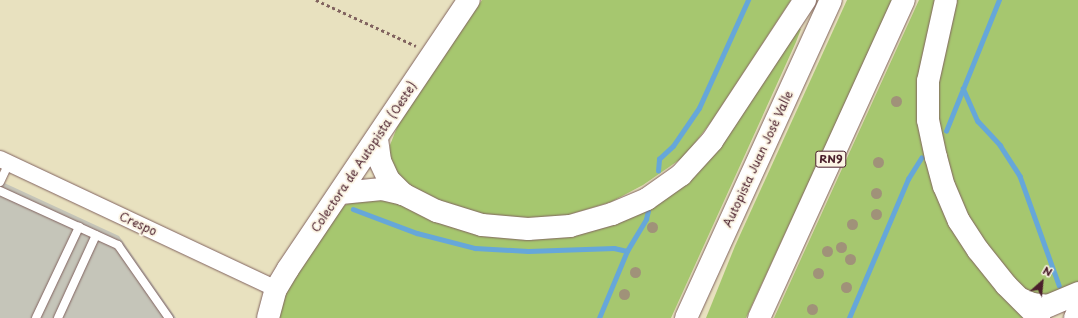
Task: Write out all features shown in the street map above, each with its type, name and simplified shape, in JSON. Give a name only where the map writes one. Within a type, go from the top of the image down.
[{"type":"main road","name":"Colectora de Autopista (Oeste)","points":[[268,318],[276,289],[469,0]]},
{"type":"main road","points":[[341,193],[382,189],[403,194],[437,211],[482,225],[528,229],[570,226],[612,214],[647,199],[681,175],[712,141],[805,0]]},
{"type":"main road","name":"Autopista Juan José Valle","points":[[686,318],[831,0]]},
{"type":"main road","name":"RN9","points":[[759,318],[904,0]]},
{"type":"main road","points":[[946,0],[928,81],[928,120],[944,186],[959,221],[978,250],[1018,298],[1040,318]]},
{"type":"main road","points":[[377,139],[380,161],[389,180],[403,194]]},
{"type":"main road","points":[[1018,298],[1032,304],[1048,306],[1078,293]]},
{"type":"main road","points":[[1075,318],[1078,311]]},
{"type":"street","name":"Crespo","points":[[4,161],[276,289]]},
{"type":"lane","points":[[0,182],[4,161]]},
{"type":"lane","points":[[0,191],[118,245],[169,318]]},
{"type":"lane","points":[[36,318],[79,227]]},
{"type":"lane","points":[[58,318],[96,235]]},
{"type":"path","points":[[316,0],[432,55]]},
{"type":"shaded area","points":[[0,181],[119,236],[176,318],[0,318]]},
{"type":"green space","points":[[482,0],[791,0],[711,122],[685,156],[643,185],[611,202],[568,215],[531,220],[488,218],[445,205],[397,178],[389,160],[390,145],[398,125]]},
{"type":"green space","points":[[847,0],[893,0],[746,318],[706,318],[735,246]]},
{"type":"green space","points":[[919,0],[935,0],[920,79],[927,157],[1029,318],[774,318]]},
{"type":"green space","points":[[955,0],[1078,0],[1078,282],[1046,299],[1017,286],[985,246],[959,201],[947,166],[936,106],[941,51]]},
{"type":"green space","points":[[795,26],[801,29],[796,42],[671,318],[276,318],[281,300],[298,270],[342,207],[356,199],[375,196],[510,236],[660,199]]},
{"type":"waterway","points":[[658,171],[659,159],[673,146],[699,108],[748,0]]},
{"type":"waterway","points":[[946,131],[999,0]]},
{"type":"waterway","points":[[963,88],[978,121],[1000,145],[1020,176],[1059,285]]},
{"type":"waterway","points":[[849,318],[908,179],[921,158]]},
{"type":"waterway","points":[[353,209],[417,233],[475,248],[528,251],[614,248],[627,251]]},
{"type":"waterway","points":[[599,318],[627,251],[646,219],[648,211]]}]
